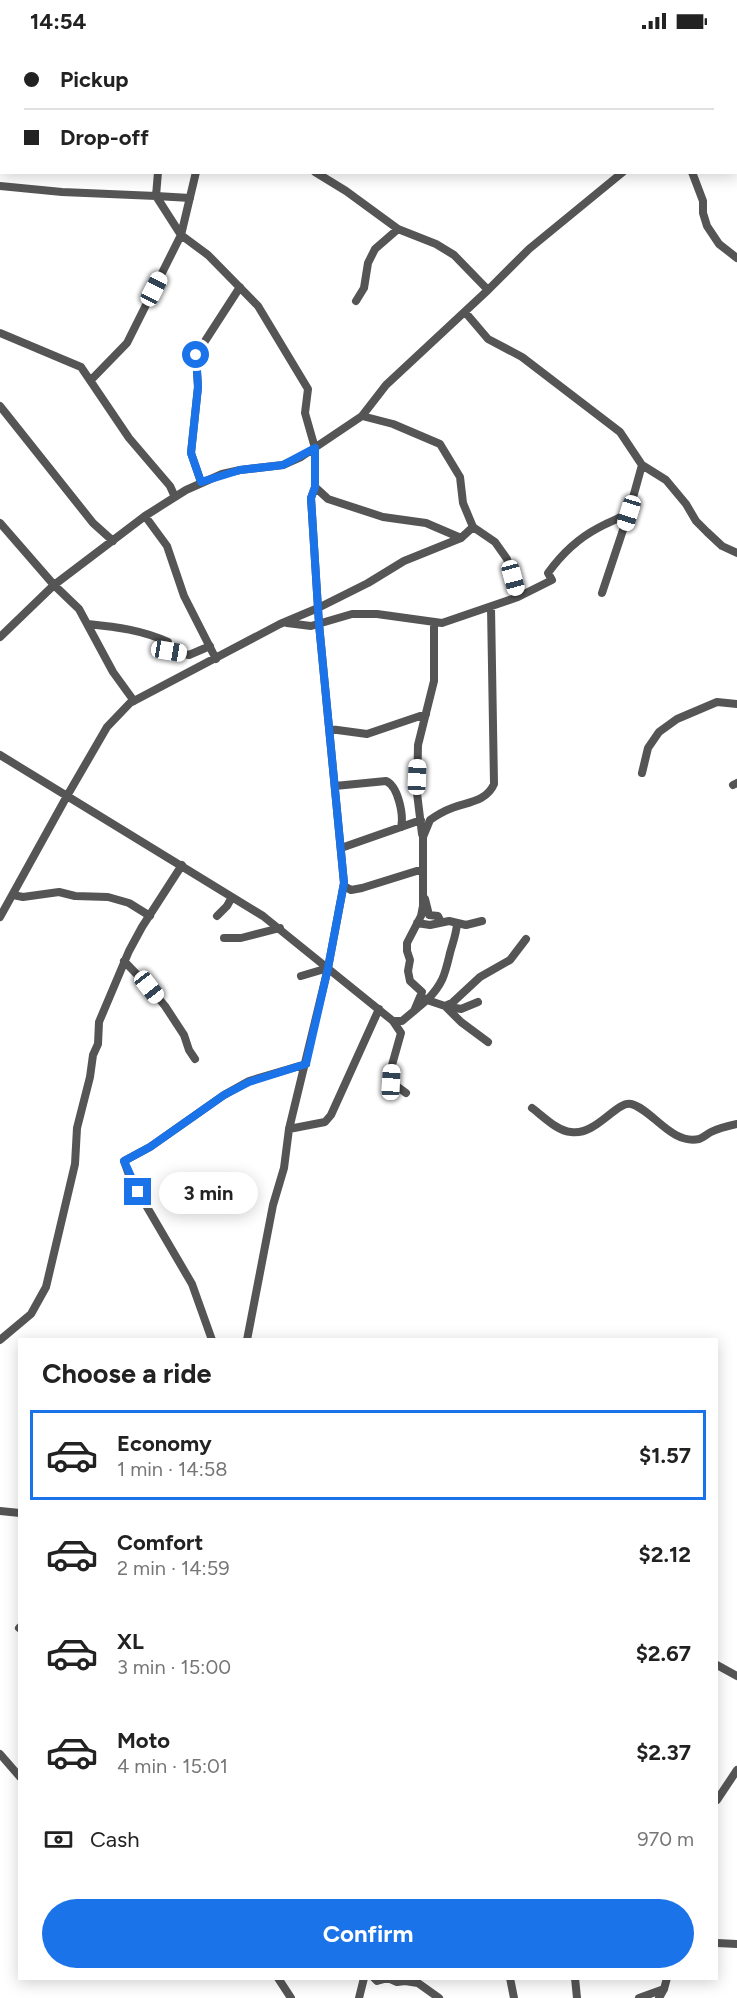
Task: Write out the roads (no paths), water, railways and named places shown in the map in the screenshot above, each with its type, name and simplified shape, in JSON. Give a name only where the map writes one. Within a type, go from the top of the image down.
[{"type":"street","points":[[158,174],[156,196],[181,235],[208,255],[258,306],[308,389],[305,413],[315,448],[315,487],[311,498],[319,624],[344,886],[328,968],[289,1129],[284,1168],[273,1205],[247,1338]]},
{"type":"street","points":[[91,380],[128,343],[181,235],[196,174]]},
{"type":"street","points":[[318,174],[398,229],[436,244],[454,255],[488,290]]},
{"type":"street","points":[[0,637],[54,585],[145,516],[175,497],[201,482],[240,470],[283,465],[315,448],[362,416],[386,385],[529,249],[621,174]]},
{"type":"street","points":[[693,174],[704,201],[703,213],[707,226],[719,244],[737,258]]},
{"type":"street","points":[[0,186],[62,192],[190,198]]},
{"type":"street","points":[[356,301],[364,288],[368,263],[375,249],[398,229]]},
{"type":"street","points":[[201,482],[191,453],[198,387],[196,355],[240,287]]},
{"type":"street","points":[[465,312],[488,339],[522,357],[620,432],[642,465],[666,480],[686,504],[696,521],[722,546],[737,553]]},
{"type":"street","points":[[0,333],[81,367],[129,438],[170,486],[175,497]]},
{"type":"street","points":[[0,406],[93,524],[113,541]]},
{"type":"street","points":[[362,416],[393,424],[440,444],[460,477],[463,503],[473,527],[495,542],[507,558],[518,597]]},
{"type":"street","points":[[602,593],[629,513],[642,465]]},
{"type":"street","points":[[315,487],[328,499],[383,517],[426,523],[461,538]]},
{"type":"street","points":[[280,624],[289,622],[312,626],[352,614],[377,614],[442,623],[518,597],[552,580],[548,573],[569,549],[598,528],[615,522],[629,513]]},
{"type":"street","points":[[145,516],[167,546],[184,596],[216,659]]},
{"type":"street","points":[[0,524],[54,585],[79,609],[113,672],[134,701]]},
{"type":"street","points":[[0,917],[107,727],[134,701],[280,624],[368,583],[404,561],[461,538],[473,527]]},
{"type":"street","points":[[423,837],[430,820],[452,808],[485,796],[494,784],[491,607]]},
{"type":"street","points":[[434,622],[434,681],[418,745],[417,793],[423,837],[421,916],[407,943],[410,960],[408,971],[410,981],[422,992],[422,997],[428,1000],[461,1009],[478,1002]]},
{"type":"street","points":[[88,624],[147,633],[168,642],[169,651],[189,655],[210,646]]},
{"type":"street","points":[[642,773],[648,748],[659,732],[677,719],[717,702],[737,704]]},
{"type":"street","points":[[330,729],[367,734],[426,714]]},
{"type":"street","points":[[0,755],[182,865],[280,928],[379,1009],[393,1021],[401,1034],[392,1065],[391,1082],[406,1093]]},
{"type":"street","points":[[335,786],[386,781],[392,783],[402,820],[401,827]]},
{"type":"street","points":[[341,848],[421,820]]},
{"type":"street","points":[[0,1340],[31,1314],[46,1287],[75,1164],[77,1128],[93,1055],[98,1044],[99,1022],[124,961],[142,927],[182,865]]},
{"type":"street","points":[[344,886],[351,890],[362,888],[423,869]]},
{"type":"street","points":[[12,895],[23,897],[59,892],[75,896],[108,897],[129,903],[150,916]]},
{"type":"street","points":[[217,916],[232,897]]},
{"type":"street","points":[[422,897],[426,900],[429,915],[438,916],[441,922]]},
{"type":"street","points":[[417,923],[430,925],[441,922],[466,925],[482,921]]},
{"type":"street","points":[[393,1021],[402,1021],[440,987],[456,938],[457,924]]},
{"type":"street","points":[[224,938],[241,938],[280,928]]},
{"type":"street","points":[[445,1006],[452,1003],[480,977],[510,960],[526,939]]},
{"type":"street","points":[[124,961],[165,1006],[184,1035],[195,1059]]},
{"type":"street","points":[[301,976],[328,968]]},
{"type":"street","points":[[414,1011],[422,992]]},
{"type":"street","points":[[445,1006],[461,1022],[488,1042]]},
{"type":"street","points":[[289,1129],[325,1122],[331,1115],[379,1009]]},
{"type":"street","points":[[211,1338],[192,1284],[130,1178],[124,1161],[158,1142],[224,1095],[249,1082],[306,1064]]},
{"type":"street","points":[[532,1108],[562,1129],[572,1133],[585,1131],[598,1125],[626,1104],[633,1104],[685,1139],[700,1138],[712,1131],[737,1124]]},
{"type":"street","points":[[0,1512],[18,1513]]},
{"type":"street","points":[[718,1666],[737,1676]]},
{"type":"street","points":[[0,1754],[18,1775]]},
{"type":"street","points":[[718,1798],[737,1770]]},
{"type":"street","points":[[718,1790],[726,1786]]},
{"type":"street","points":[[718,1943],[737,1944]]},
{"type":"street","points":[[279,1980],[291,1998]]},
{"type":"street","points":[[359,1998],[364,1980]]},
{"type":"street","points":[[392,1980],[418,1983],[439,1998]]},
{"type":"street","points":[[510,1980],[514,1998]]},
{"type":"street","points":[[575,1980],[577,1998]]},
{"type":"street","points":[[659,1998],[666,1980]]},
{"type":"street","points":[[639,1998],[647,1993],[664,1989]]}]
